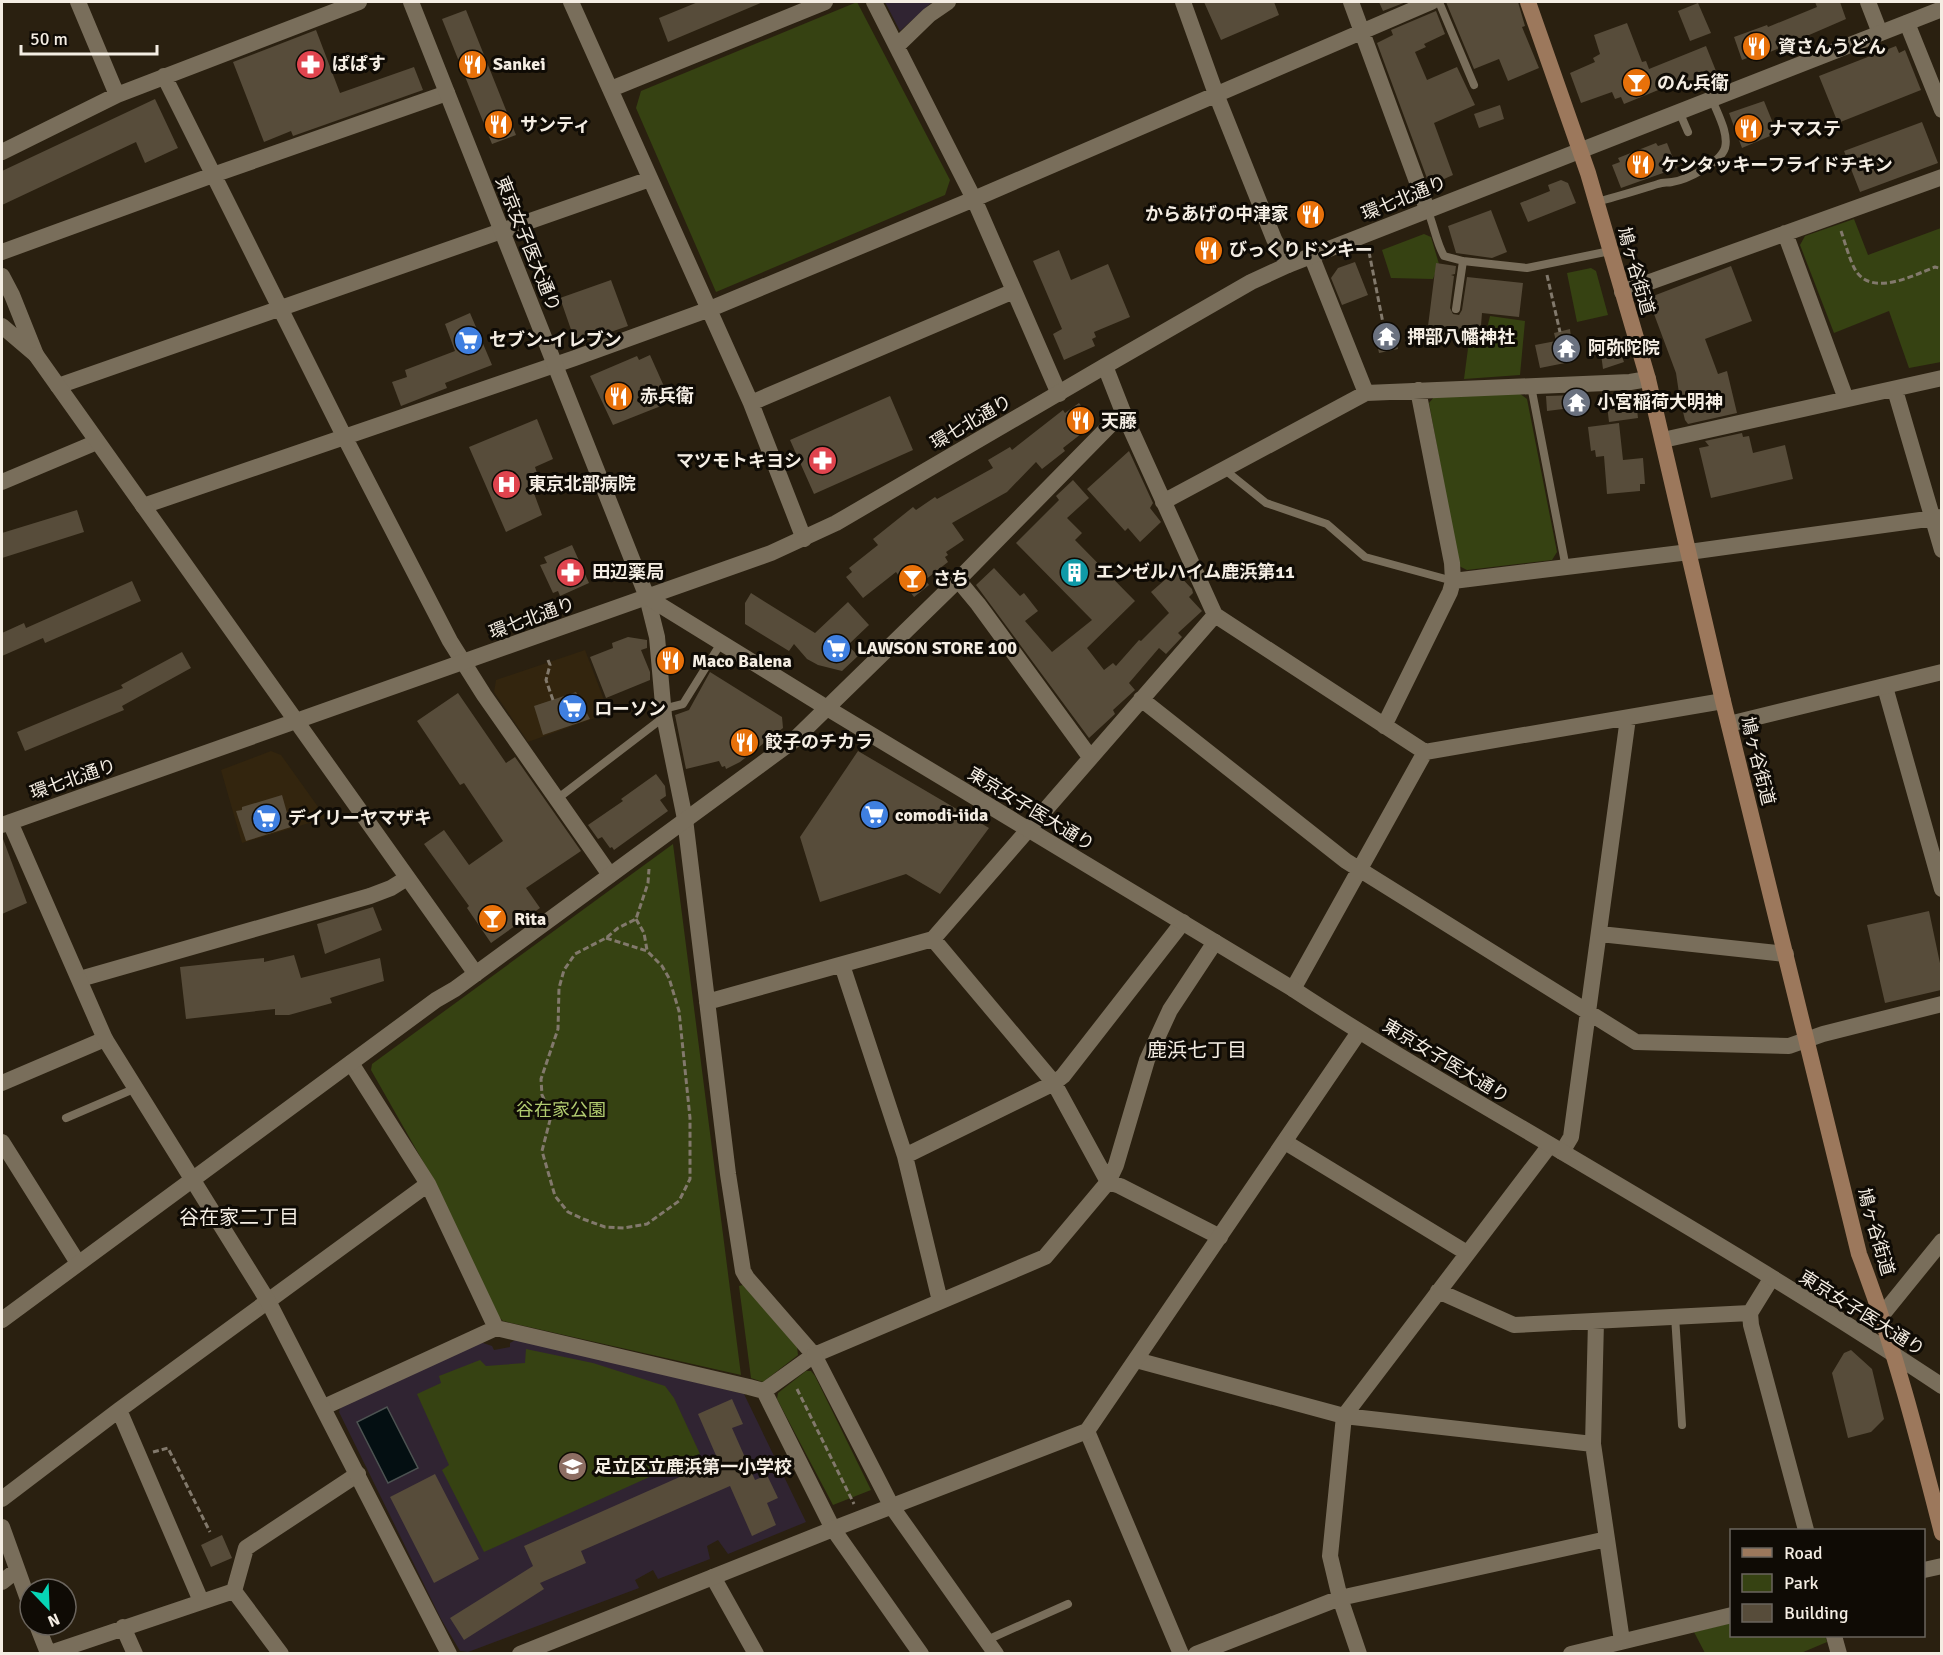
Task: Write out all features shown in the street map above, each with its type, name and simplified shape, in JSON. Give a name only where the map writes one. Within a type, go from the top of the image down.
[{"type":"main road","name":"鳩ヶ谷街道","points":[[1528,2],[1588,173],[1647,379],[1723,701],[1859,1254],[1882,1315],[1911,1411],[1941,1533]]},
{"type":"street","points":[[78,2],[117,95]]},
{"type":"street","points":[[2,152],[117,95],[359,2]]},
{"type":"street","name":"東京女子医大通り","points":[[411,2],[647,597],[1027,830],[1293,988],[1359,1032],[1556,1148],[1771,1279],[1941,1386]]},
{"type":"street","points":[[571,2],[751,403],[804,539]]},
{"type":"street","points":[[611,89],[825,2]]},
{"type":"street","points":[[873,2],[974,199],[1059,394]]},
{"type":"street","points":[[897,46],[929,15],[948,2]]},
{"type":"street","points":[[1183,2],[1216,94],[1278,250],[1288,265]]},
{"type":"street","points":[[1351,2],[1427,209]]},
{"type":"street","points":[[143,506],[710,309],[974,199],[1431,2]]},
{"type":"street","points":[[1868,2],[1880,33]]},
{"type":"street","name":"環七北通り","points":[[6,824],[771,553],[836,523],[1251,282],[1311,255],[1427,209],[1941,9]]},
{"type":"street","points":[[1907,23],[1941,110]]},
{"type":"street","points":[[164,76],[443,628],[484,695],[610,875]]},
{"type":"street","points":[[2,252],[447,93]]},
{"type":"street","points":[[1622,292],[1785,233],[1801,223],[1835,215],[1941,177]]},
{"type":"street","points":[[58,386],[650,178]]},
{"type":"street","points":[[1785,233],[1846,399]]},
{"type":"street","points":[[1311,255],[1366,393]]},
{"type":"street","points":[[2,276],[36,355],[476,974]]},
{"type":"street","points":[[751,403],[1014,291]]},
{"type":"street","points":[[2,326],[36,355]]},
{"type":"street","points":[[1105,366],[1123,412],[1215,615],[1425,752],[1723,701]]},
{"type":"street","points":[[1663,440],[1941,378]]},
{"type":"street","points":[[1163,502],[1366,393],[1630,382],[1647,379]]},
{"type":"street","points":[[1384,726],[1450,592],[1453,581],[1452,563],[1419,390]]},
{"type":"street","points":[[1895,390],[1937,518],[1941,550]]},
{"type":"street","points":[[2,1320],[436,1000],[456,989],[793,741],[958,580],[1123,412]]},
{"type":"street","points":[[2,483],[98,442]]},
{"type":"street","points":[[1453,581],[1937,518]]},
{"type":"street","points":[[958,580],[1090,757]]},
{"type":"street","points":[[647,597],[657,637],[664,712],[685,819],[743,1271],[814,1354],[892,1507],[992,1647]]},
{"type":"street","points":[[707,1002],[933,939],[1215,615]]},
{"type":"street","points":[[1729,724],[1941,672]]},
{"type":"street","points":[[1885,687],[1941,889]]},
{"type":"street","points":[[1141,699],[1346,861],[1636,1042],[1789,1047],[1823,1034],[1941,1004]]},
{"type":"street","points":[[1359,1653],[1340,1598],[1330,1556],[1344,1416],[1467,1253],[1556,1148],[1571,1137],[1590,1012],[1628,718]]},
{"type":"street","points":[[1293,988],[1425,752]]},
{"type":"street","points":[[6,824],[80,979],[105,1039],[268,1301],[449,1653]]},
{"type":"street","points":[[80,979],[370,896],[391,888],[407,878]]},
{"type":"street","points":[[905,1156],[1054,1083],[1063,1076],[1183,922]]},
{"type":"street","points":[[1600,934],[1786,954]]},
{"type":"street","points":[[933,939],[1054,1083],[1107,1182],[1120,1186],[1220,1237]]},
{"type":"street","points":[[324,1407],[495,1328],[764,1391],[814,1354],[1045,1257],[1107,1182],[1116,1165],[1147,1060],[1170,1010],[1215,942]]},
{"type":"street","points":[[842,965],[905,1156],[940,1301]]},
{"type":"street","points":[[520,1653],[1087,1431],[1359,1032]]},
{"type":"street","points":[[2,1083],[105,1039]]},
{"type":"street","points":[[351,1063],[428,1184],[495,1328]]},
{"type":"street","points":[[2,1142],[78,1263]]},
{"type":"street","points":[[1285,1142],[1467,1253]]},
{"type":"street","points":[[2,1499],[119,1410],[428,1184]]},
{"type":"street","points":[[1882,1315],[1941,1241]]},
{"type":"street","points":[[1771,1279],[1750,1313],[1751,1325],[1806,1529]]},
{"type":"street","points":[[1438,1291],[1514,1325],[1750,1313]]},
{"type":"street","points":[[1596,1321],[1593,1444],[1622,1641]]},
{"type":"street","points":[[1136,1360],[1344,1416],[1593,1444]]},
{"type":"street","points":[[764,1391],[833,1529],[921,1653]]},
{"type":"street","points":[[119,1410],[201,1601]]},
{"type":"street","points":[[1087,1431],[1181,1653]]},
{"type":"street","points":[[234,1591],[246,1548],[358,1474]]},
{"type":"street","points":[[2,1527],[20,1577]]},
{"type":"street","points":[[1196,1653],[1340,1598],[1607,1539]]},
{"type":"street","points":[[1925,1570],[1941,1566]]},
{"type":"street","points":[[2,1582],[17,1570]]},
{"type":"street","points":[[714,1577],[756,1653]]},
{"type":"street","points":[[42,1637],[47,1653],[234,1591]]},
{"type":"street","points":[[234,1591],[281,1653]]},
{"type":"street","points":[[1571,1653],[1730,1615]]},
{"type":"street","points":[[123,1627],[135,1653]]},
{"type":"street","points":[[1835,1637],[1839,1653]]},
{"type":"lane","points":[[1439,2],[1474,85]]},
{"type":"lane","points":[[1596,202],[1659,183],[1672,182],[1713,164],[1725,148],[1724,132],[1712,99]]},
{"type":"lane","points":[[1679,111],[1688,132]]},
{"type":"lane","points":[[1725,148],[1731,156]]},
{"type":"lane","points":[[1427,209],[1434,225],[1439,248],[1444,256],[1463,261],[1527,268],[1610,251]]},
{"type":"lane","points":[[1456,309],[1463,261]]},
{"type":"lane","points":[[1531,386],[1566,568]]},
{"type":"lane","points":[[1225,470],[1266,503],[1327,524],[1365,557],[1453,581]]},
{"type":"lane","points":[[557,799],[664,712],[683,704],[721,643]]},
{"type":"lane","points":[[66,1118],[136,1088]]},
{"type":"lane","points":[[1675,1316],[1682,1425]]},
{"type":"lane","points":[[992,1647],[1068,1604]]},
{"type":"path","points":[[1835,215],[1856,272],[1867,280],[1884,285],[1935,267],[1941,269]]},
{"type":"path","points":[[1369,250],[1383,323]]},
{"type":"path","points":[[1544,265],[1560,332]]},
{"type":"path","points":[[548,660],[550,665],[546,680],[554,700]]},
{"type":"path","points":[[606,938],[647,951],[662,966],[669,978],[679,1011],[690,1118],[690,1179],[679,1201],[647,1224],[624,1228],[605,1227],[568,1212],[555,1196],[542,1151],[550,1111],[542,1095],[542,1079],[558,1029],[559,988],[564,970],[575,954],[636,919],[648,883],[649,866]]},
{"type":"path","points":[[636,919],[644,933],[647,951]]},
{"type":"path","points":[[796,1388],[855,1507]]},
{"type":"path","points":[[139,1456],[168,1448],[210,1532]]},
{"type":"shaded area","points":[[885,2],[932,2],[900,31]]},
{"type":"shaded area","points":[[585,650],[609,713],[528,742],[494,692],[496,680]]},
{"type":"shaded area","points":[[271,751],[281,755],[326,818],[242,843],[221,770]]},
{"type":"shaded area","name":"足立区立鹿浜第一小学校","points":[[517,1339],[744,1394],[806,1522],[728,1554],[718,1540],[707,1546],[710,1559],[658,1579],[653,1570],[635,1580],[639,1588],[468,1652],[460,1651],[441,1619],[339,1412],[341,1405],[480,1342],[492,1346],[494,1350],[510,1347],[510,1343]]},
{"type":"shaded area","points":[[387,1407],[418,1468],[388,1483],[357,1422]]},
{"type":"green space","points":[[857,2],[950,180],[945,195],[716,292],[636,108],[641,91]]},
{"type":"green space","points":[[1854,219],[1868,255],[1941,228],[1941,362],[1909,368],[1889,311],[1834,333],[1800,245],[1805,236]]},
{"type":"green space","points":[[1424,234],[1431,237],[1439,264],[1433,279],[1391,278],[1382,250]]},
{"type":"green space","points":[[1591,268],[1596,271],[1608,315],[1577,322],[1567,273]]},
{"type":"green space","points":[[1490,316],[1525,321],[1520,375],[1464,379],[1469,341],[1484,341]]},
{"type":"green space","points":[[1519,393],[1527,399],[1557,552],[1552,560],[1467,570],[1459,566],[1429,403],[1434,397]]},
{"type":"green space","name":"谷在家公園","points":[[673,844],[741,1375],[503,1321],[499,1317],[437,1186],[371,1070],[372,1064]]},
{"type":"green space","points":[[743,1285],[797,1347],[798,1355],[763,1382],[751,1378],[739,1286]]},
{"type":"green space","points":[[526,1349],[593,1363],[665,1386],[674,1398],[700,1454],[484,1552],[442,1470],[449,1465],[417,1394],[441,1383],[439,1376],[480,1360],[486,1366],[525,1363]]},
{"type":"green space","points":[[806,1371],[811,1371],[815,1376],[871,1490],[833,1505],[777,1399],[778,1393]]},
{"type":"green space","points":[[1730,1623],[1730,1637],[1825,1637],[1827,1642],[1801,1653],[1705,1653],[1694,1632]]},
{"type":"building","points":[[698,2],[763,2],[668,42],[659,18]]},
{"type":"building","points":[[1204,2],[1274,2],[1279,15],[1221,40]]},
{"type":"building","points":[[1379,2],[1406,2],[1383,11]]},
{"type":"building","points":[[1446,2],[1518,2],[1525,26],[1522,27],[1539,68],[1508,81],[1499,59],[1474,69]]},
{"type":"building","points":[[1815,2],[1840,2],[1846,19],[1763,55],[1763,52],[1742,60],[1734,37],[1767,25],[1768,27],[1817,7]]},
{"type":"building","points":[[1698,3],[1711,33],[1690,41],[1678,11]]},
{"type":"building","points":[[466,10],[516,135],[492,144],[442,19]]},
{"type":"building","points":[[1436,11],[1445,34],[1424,44],[1426,47],[1415,52],[1427,80],[1457,67],[1475,105],[1434,123],[1453,175],[1435,183],[1433,179],[1428,181],[1377,43],[1393,35],[1391,30]]},
{"type":"building","points":[[1627,23],[1642,62],[1646,61],[1649,69],[1706,46],[1716,71],[1675,87],[1673,84],[1624,104],[1621,97],[1615,99],[1612,92],[1581,103],[1570,73],[1595,62],[1593,58],[1600,54],[1594,35]]},
{"type":"building","points":[[316,30],[340,93],[414,67],[423,90],[293,136],[291,131],[264,142],[233,62]]},
{"type":"building","points":[[1896,46],[1899,53],[1905,50],[1921,90],[1838,123],[1819,76]]},
{"type":"building","points":[[155,99],[178,148],[145,163],[136,142],[2,205],[2,171]]},
{"type":"building","points":[[1764,101],[1777,133],[1742,148],[1729,113]]},
{"type":"building","points":[[1500,105],[1504,119],[1479,128],[1474,114]]},
{"type":"building","points":[[1922,122],[1938,163],[1860,192],[1844,151]]},
{"type":"building","points":[[1656,143],[1658,146],[1667,143],[1677,168],[1621,188],[1612,165],[1620,162],[1618,158]]},
{"type":"building","points":[[1561,180],[1568,183],[1576,203],[1528,222],[1520,203],[1550,191],[1548,185]]},
{"type":"building","points":[[1491,210],[1507,252],[1492,258],[1456,253],[1448,226]]},
{"type":"building","points":[[1059,250],[1071,280],[1108,264],[1130,317],[1094,332],[1096,337],[1092,339],[1095,346],[1064,360],[1053,334],[1062,329],[1033,261]]},
{"type":"building","points":[[1355,262],[1368,295],[1342,305],[1331,278],[1338,268]]},
{"type":"building","points":[[1436,263],[1456,266],[1455,274],[1451,275],[1454,276],[1450,308],[1453,314],[1459,315],[1462,310],[1467,277],[1523,283],[1519,317],[1482,313],[1480,338],[1427,334]]},
{"type":"building","points":[[1731,266],[1752,321],[1705,339],[1718,374],[1727,371],[1737,413],[1688,424],[1680,400],[1676,373],[1648,298]]},
{"type":"building","points":[[611,280],[628,326],[576,344],[560,298]]},
{"type":"building","points":[[470,313],[492,365],[445,383],[447,388],[401,406],[392,382],[407,377],[405,370],[455,351],[445,324]]},
{"type":"building","points":[[1393,326],[1398,349],[1379,353],[1374,330]]},
{"type":"building","points":[[1570,329],[1575,361],[1540,368],[1535,345],[1556,341],[1554,333]]},
{"type":"building","points":[[1619,348],[1624,362],[1603,369],[1601,354]]},
{"type":"building","points":[[650,355],[671,402],[613,425],[590,376],[637,356],[639,360]]},
{"type":"building","points":[[1635,393],[1638,418],[1609,422],[1606,397]]},
{"type":"building","points":[[1578,395],[1579,407],[1547,411],[1546,396]]},
{"type":"building","points":[[890,396],[913,450],[814,494],[790,440]]},
{"type":"building","points":[[1079,403],[1093,421],[1063,448],[1065,451],[1042,469],[1036,462],[1007,492],[952,523],[964,540],[946,552],[948,555],[945,557],[948,562],[925,580],[929,585],[914,597],[896,572],[863,598],[846,577],[852,572],[849,568],[878,545],[873,539],[913,507],[916,510],[935,497],[937,499],[993,468],[988,460],[1010,447],[1012,450],[1063,410],[1065,413]]},
{"type":"building","points":[[537,419],[553,459],[535,467],[537,473],[528,477],[542,515],[506,532],[469,447]]},
{"type":"building","points":[[1619,423],[1623,460],[1643,458],[1645,484],[1640,484],[1640,491],[1607,494],[1604,456],[1596,457],[1595,450],[1591,451],[1588,427]]},
{"type":"building","points":[[1742,433],[1743,437],[1749,436],[1753,453],[1785,445],[1793,479],[1711,498],[1699,448],[1709,446],[1705,441]]},
{"type":"building","points":[[1129,451],[1153,503],[1150,508],[1161,522],[1140,542],[1128,528],[1125,531],[1087,489]]},
{"type":"building","points":[[1073,480],[1089,498],[1067,518],[1082,533],[1075,540],[1135,601],[1087,648],[1104,670],[1113,663],[1116,666],[1139,640],[1141,641],[1169,613],[1151,592],[1175,571],[1192,589],[1193,593],[1189,597],[1202,611],[1178,633],[1182,637],[1166,654],[1159,648],[1129,683],[1135,690],[1113,710],[1115,714],[1089,738],[976,585],[994,568],[1020,596],[1024,593],[1038,611],[1025,621],[1052,652],[1092,620],[1016,543],[1059,500],[1056,496]]},
{"type":"building","points":[[77,510],[84,532],[2,558],[2,533]]},
{"type":"building","points":[[572,545],[589,583],[560,596],[558,591],[553,593],[540,565],[547,563],[544,557]]},
{"type":"building","points":[[132,581],[141,601],[45,643],[43,638],[2,656],[2,633],[24,623],[26,628]]},
{"type":"building","points":[[751,593],[815,633],[848,602],[869,625],[848,645],[858,656],[842,671],[818,665],[807,659],[794,644],[789,651],[745,624],[745,603]]},
{"type":"building","points":[[628,637],[647,640],[647,648],[641,650],[650,672],[650,680],[606,698],[590,657],[613,648],[612,643]]},
{"type":"building","points":[[182,652],[191,668],[122,706],[124,710],[25,751],[17,732],[123,688],[121,685]]},
{"type":"building","points":[[710,672],[782,717],[783,728],[740,762],[726,769],[719,761],[686,769],[675,715],[689,710]]},
{"type":"building","points":[[576,692],[590,719],[543,735],[534,706]]},
{"type":"building","points":[[458,693],[506,763],[515,757],[581,851],[526,888],[540,908],[491,943],[467,908],[469,906],[424,844],[444,830],[469,865],[503,841],[464,783],[460,785],[417,721]]},
{"type":"building","points":[[858,751],[989,828],[940,894],[906,874],[820,902],[800,837]]},
{"type":"building","points":[[656,774],[665,786],[666,796],[660,800],[668,811],[614,850],[610,848],[602,837],[598,839],[588,825]]},
{"type":"building","points":[[282,795],[291,827],[246,841],[236,811],[242,810],[242,807]]},
{"type":"building","points":[[2,840],[27,903],[2,914]]},
{"type":"building","points":[[373,907],[382,930],[325,954],[317,924]]},
{"type":"building","points":[[1929,911],[1941,968],[1941,990],[1885,1003],[1867,925]]},
{"type":"building","points":[[294,955],[301,978],[380,958],[384,981],[330,998],[332,1003],[289,1015],[275,1015],[275,1009],[186,1019],[180,967],[264,958],[264,962]]},
{"type":"building","points":[[1851,1350],[1872,1369],[1884,1419],[1871,1432],[1848,1438],[1832,1373],[1844,1353]]},
{"type":"building","points":[[732,1399],[743,1424],[732,1428],[755,1480],[767,1475],[778,1498],[767,1503],[776,1525],[752,1536],[730,1486],[581,1551],[586,1563],[540,1583],[544,1589],[464,1640],[450,1618],[533,1566],[524,1546],[718,1460],[698,1414]]},
{"type":"building","points":[[435,1474],[479,1559],[434,1583],[390,1497]]},
{"type":"building","points":[[222,1535],[232,1558],[211,1567],[201,1545]]},
{"type":"place","name":"資さんうどん","points":[[1757,47]]},
{"type":"place","name":"ぱぱす","points":[[311,64]]},
{"type":"place","name":"Sankei","points":[[472,64]]},
{"type":"place","name":"のん兵衛","points":[[1636,83]]},
{"type":"place","name":"サンティ","points":[[499,125]]},
{"type":"place","name":"ナマステ","points":[[1748,129]]},
{"type":"place","name":"ケンタッキーフライドチキン","points":[[1640,165]]},
{"type":"place","name":"からあげの中津家","points":[[1310,214]]},
{"type":"place","name":"びっくりドンキー","points":[[1208,250]]},
{"type":"place","name":"押部八幡神社","points":[[1386,337]]},
{"type":"place","name":"セブン-イレブン","points":[[468,340]]},
{"type":"place","name":"阿弥陀院","points":[[1567,348]]},
{"type":"place","name":"赤兵衛","points":[[619,396]]},
{"type":"place","name":"小宮稲荷大明神","points":[[1576,402]]},
{"type":"place","name":"天藤","points":[[1080,421]]},
{"type":"place","name":"マツモトキヨシ","points":[[823,461]]},
{"type":"place","name":"東京北部病院","points":[[507,484]]},
{"type":"place","name":"田辺薬局","points":[[571,572]]},
{"type":"place","name":"エンゼルハイム鹿浜第11","points":[[1075,572]]},
{"type":"place","name":"さち","points":[[912,579]]},
{"type":"place","name":"LAWSON STORE 100","points":[[836,648]]},
{"type":"place","name":"Maco Balena","points":[[671,661]]},
{"type":"place","name":"ローソン","points":[[573,709]]},
{"type":"place","name":"餃子のチカラ","points":[[744,742]]},
{"type":"place","name":"comodi-iida","points":[[874,815]]},
{"type":"place","name":"デイリーヤマザキ","points":[[267,818]]},
{"type":"place","name":"Rita","points":[[493,919]]},
{"type":"place","name":"足立区立鹿浜第一小学校","points":[[573,1467]]},
{"type":"district","name":"鹿浜七丁目","points":[[1197,1050]]},
{"type":"district","name":"谷在家二丁目","points":[[239,1217]]}]
